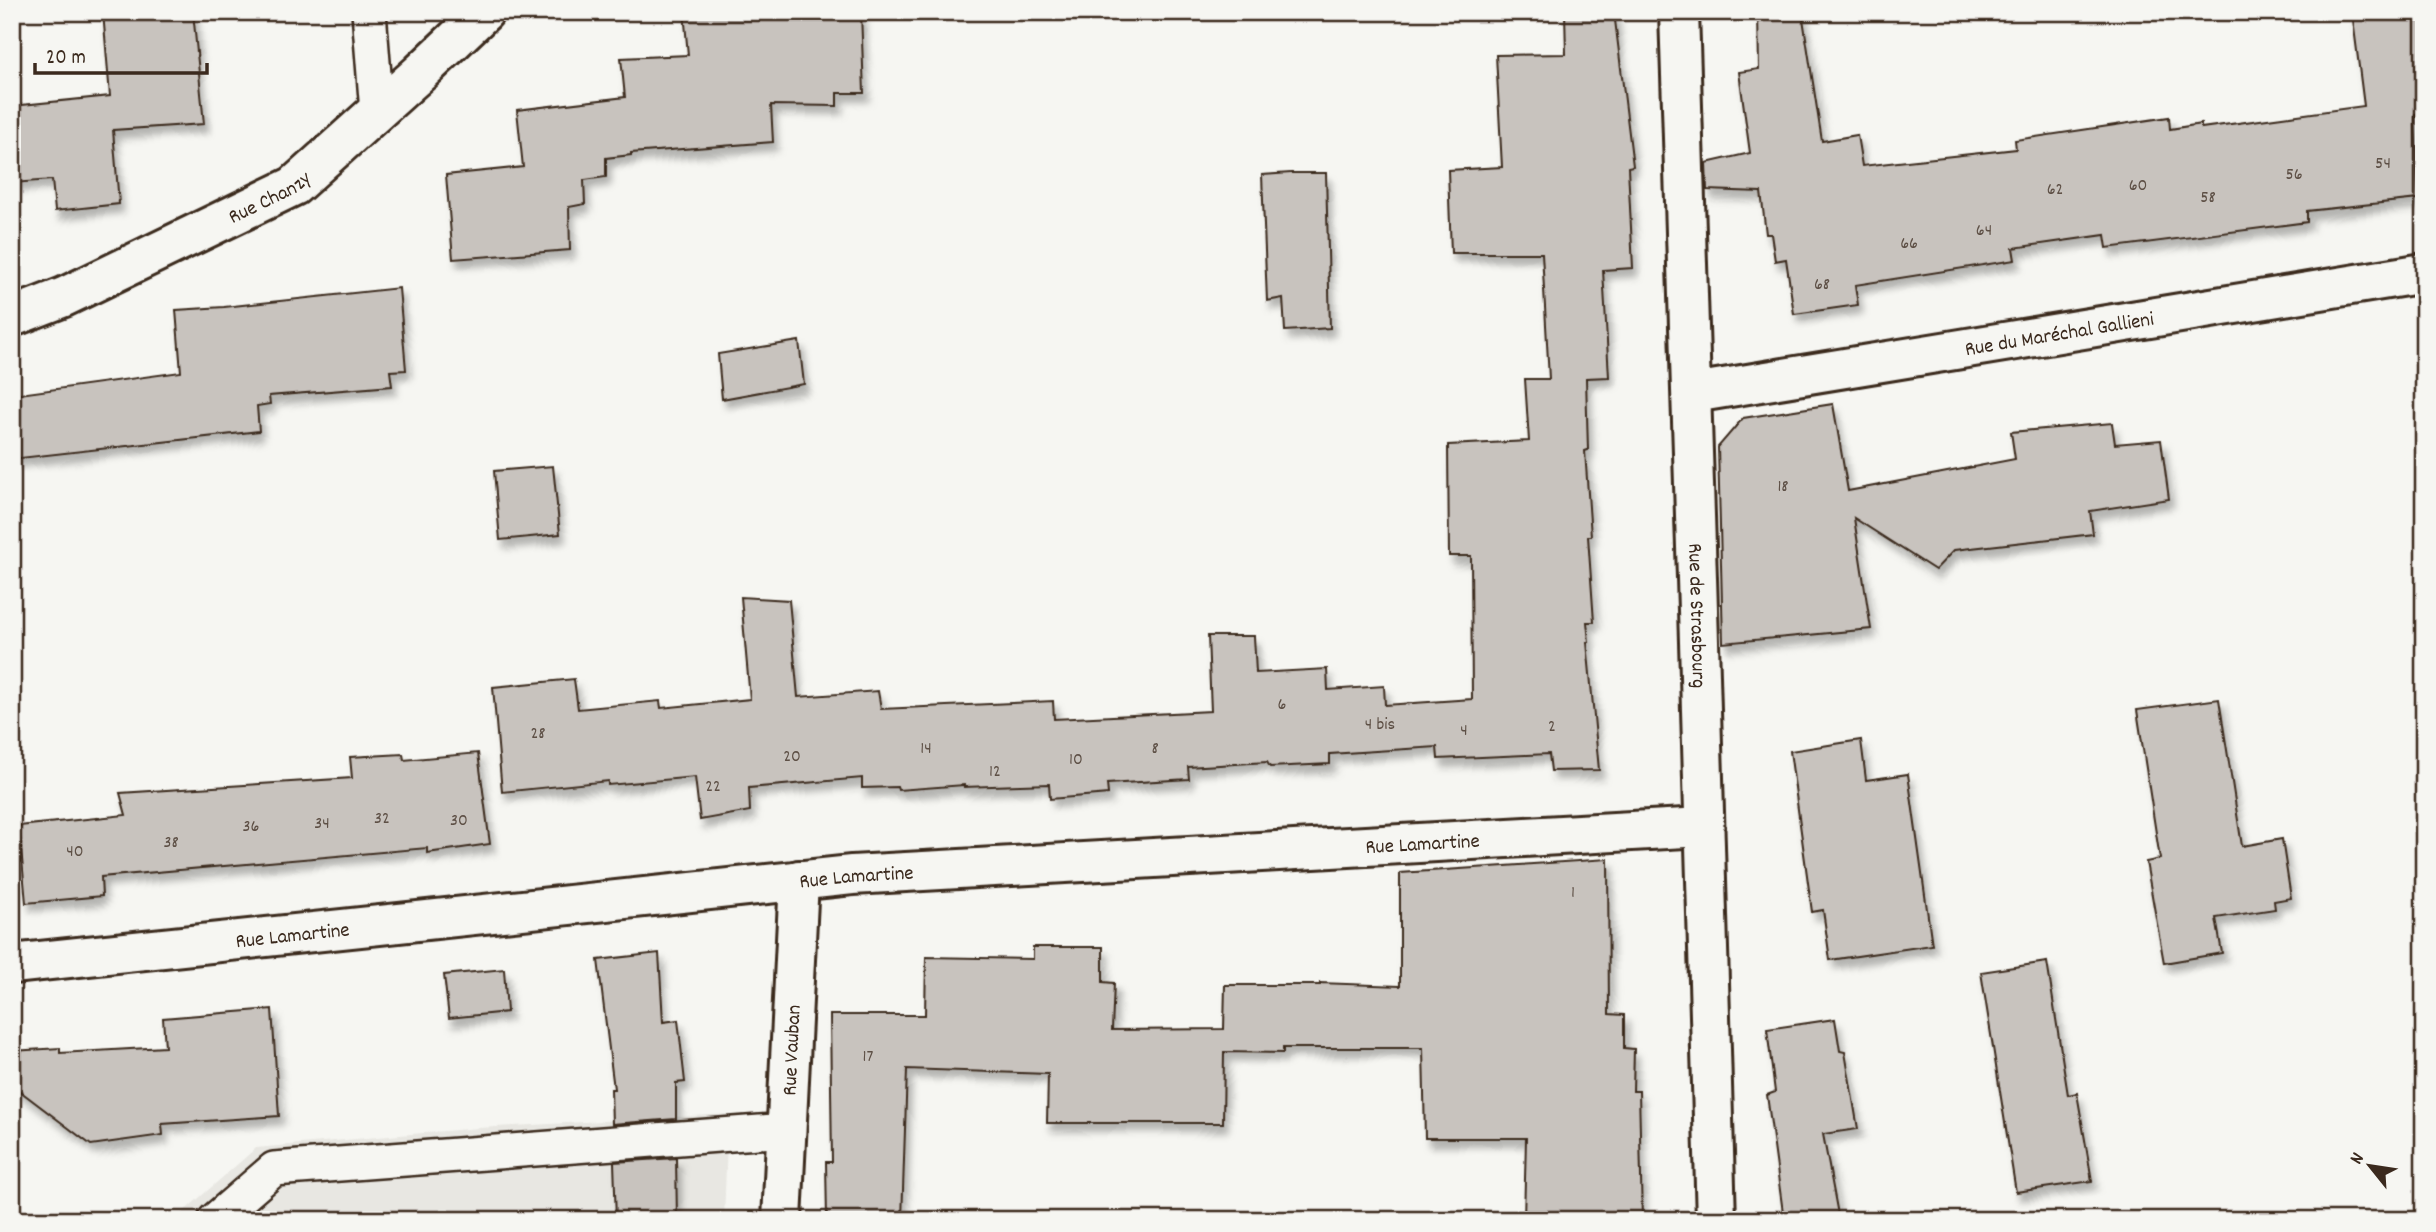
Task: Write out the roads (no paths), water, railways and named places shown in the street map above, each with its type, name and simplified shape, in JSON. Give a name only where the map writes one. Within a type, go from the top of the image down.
[{"type":"street","name":"Rue Chanzy","points":[[12,317],[64,296],[293,186],[484,12]]},
{"type":"street","name":"Rue de Strasbourg","points":[[1679,12],[1693,393],[1716,1220]]},
{"type":"street","name":"Rue du Maréchal Gallieni","points":[[1693,393],[2424,273]]},
{"type":"street","name":"Rue Lamartine","points":[[12,964],[799,880],[1703,827]]},
{"type":"street","name":"Rue Vauban","points":[[782,1220],[799,880]]},
{"type":"lane","points":[[369,12],[377,112]]},
{"type":"lane","points":[[215,1220],[274,1169],[786,1130]]}]
